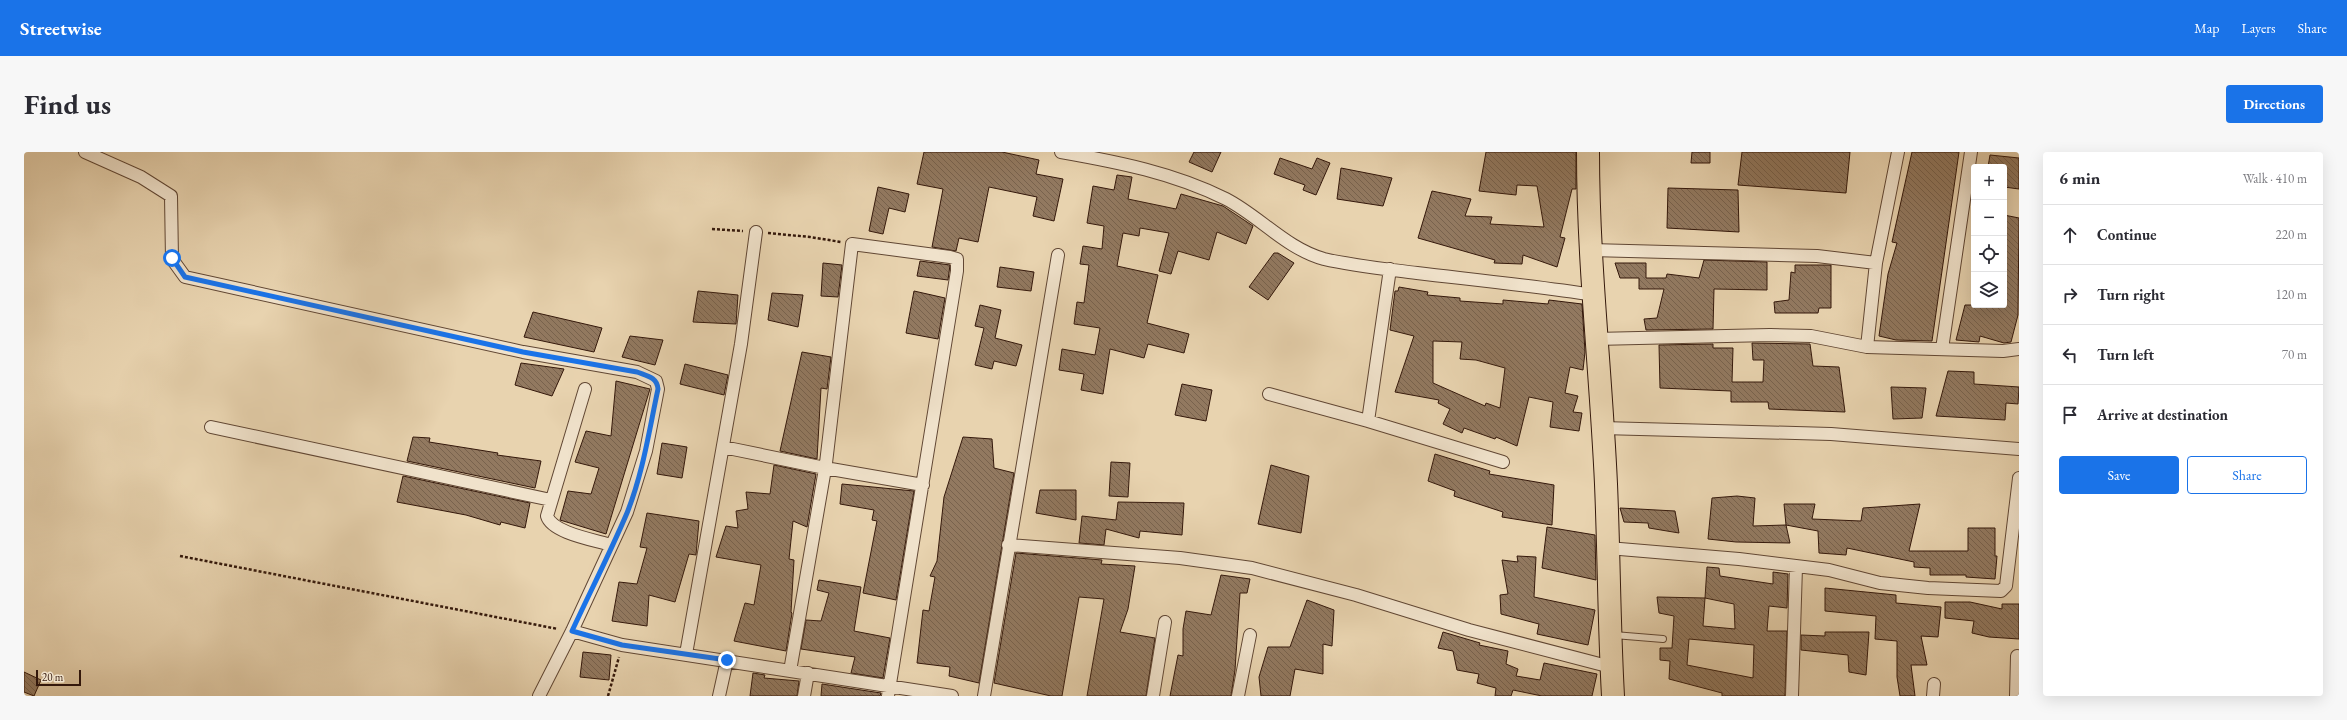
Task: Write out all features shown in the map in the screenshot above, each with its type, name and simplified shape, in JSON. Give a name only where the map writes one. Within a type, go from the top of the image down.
[{"type":"highway","points":[[1588,152],[1595,339],[1602,428],[1608,548],[1613,696]]},
{"type":"street","points":[[84,152],[141,177],[170,196],[172,258],[185,277],[523,352],[637,372],[653,379],[657,383],[658,389],[646,451],[627,512],[572,631],[539,696]]},
{"type":"street","points":[[1061,152],[1128,164],[1188,182],[1226,199],[1256,217],[1302,250],[1324,258],[1390,269],[1594,295]]},
{"type":"street","points":[[1867,347],[1876,263],[1898,152]]},
{"type":"street","points":[[1942,350],[1971,152]]},
{"type":"street","points":[[686,654],[741,344],[756,232]]},
{"type":"street","points":[[790,671],[825,468],[852,244],[943,255],[957,261],[923,485],[889,691]]},
{"type":"street","points":[[1591,250],[1817,256],[1876,263]]},
{"type":"street","points":[[984,696],[1008,545],[1058,255]]},
{"type":"street","points":[[1368,421],[1390,269]]},
{"type":"street","points":[[1595,339],[1770,335],[1811,336],[1867,347],[2003,351],[2019,349]]},
{"type":"street","points":[[585,389],[547,516],[554,527],[611,545]]},
{"type":"street","points":[[1269,394],[1368,421],[1503,462]]},
{"type":"street","points":[[211,427],[551,500]]},
{"type":"street","points":[[1602,428],[1831,434],[2019,449]]},
{"type":"street","points":[[723,447],[825,468],[923,485]]},
{"type":"street","points":[[1608,548],[1739,559],[1841,573],[1880,583],[1928,588],[1997,592],[2006,588],[2013,576],[2019,478]]},
{"type":"street","points":[[1008,545],[1180,558],[1252,568],[1356,595],[1469,630],[1611,667]]},
{"type":"street","points":[[1792,696],[1796,567]]},
{"type":"street","points":[[1153,696],[1165,622]]},
{"type":"street","points":[[572,631],[622,645],[808,673],[889,691],[952,696]]},
{"type":"street","points":[[1238,696],[1250,636]]},
{"type":"street","points":[[2016,696],[2017,656]]},
{"type":"street","points":[[719,696],[727,660]]},
{"type":"street","points":[[804,696],[808,673]]},
{"type":"street","points":[[1933,696],[1934,684]]},
{"type":"lane","points":[[1610,635],[1663,639]]},
{"type":"path","points":[[712,229],[810,236],[852,244]]},
{"type":"path","points":[[180,556],[572,631]]},
{"type":"path","points":[[608,696],[622,645]]},
{"type":"building","points":[[924,152],[1002,152],[1039,160],[1036,174],[1063,179],[1054,221],[1033,216],[1037,197],[989,187],[978,242],[959,238],[956,251],[932,247],[943,189],[917,184]]},
{"type":"building","points":[[1194,152],[1221,152],[1212,172],[1189,162]]},
{"type":"building","points":[[1486,152],[1576,152],[1576,189],[1572,189],[1560,237],[1565,238],[1557,267],[1523,255],[1522,264],[1494,263],[1495,260],[1418,238],[1432,191],[1471,199],[1465,216],[1492,217],[1490,224],[1544,227],[1537,186],[1517,185],[1516,195],[1479,191]]},
{"type":"building","points":[[1692,152],[1710,152],[1710,163],[1691,163]]},
{"type":"building","points":[[1742,152],[1850,152],[1846,193],[1738,185]]},
{"type":"building","points":[[1912,152],[1959,152],[1932,341],[1896,340],[1879,336],[1888,274],[1897,243],[1892,242]]},
{"type":"building","points":[[1990,155],[2019,158],[2019,189],[2007,187],[2007,164],[1988,164]]},
{"type":"building","points":[[1280,158],[1312,169],[1317,158],[1330,163],[1316,195],[1303,190],[1305,185],[1274,174]]},
{"type":"building","points":[[1341,168],[1392,178],[1383,206],[1337,199]]},
{"type":"building","points":[[1117,175],[1132,177],[1128,199],[1176,209],[1181,194],[1223,206],[1253,226],[1246,244],[1217,232],[1209,260],[1178,251],[1171,274],[1159,271],[1169,233],[1140,228],[1139,236],[1123,233],[1117,266],[1158,275],[1147,323],[1189,334],[1184,353],[1148,344],[1144,358],[1110,349],[1103,394],[1081,390],[1084,374],[1059,370],[1062,349],[1095,355],[1100,328],[1074,324],[1077,302],[1084,303],[1089,265],[1080,264],[1083,246],[1102,249],[1104,226],[1087,223],[1093,186],[1114,190]]},
{"type":"building","points":[[878,187],[909,194],[905,212],[889,208],[883,234],[869,231]]},
{"type":"building","points":[[1668,188],[1738,190],[1739,232],[1667,228]]},
{"type":"building","points":[[2007,216],[2019,218],[2018,315],[2011,342],[2004,343],[1980,336],[1979,342],[1956,340],[1965,305],[1971,305],[1971,308],[2007,308]]},
{"type":"building","points":[[1274,253],[1278,253],[1294,263],[1268,300],[1249,287]]},
{"type":"building","points":[[1704,260],[1767,262],[1767,290],[1714,289],[1713,329],[1646,330],[1644,319],[1657,318],[1664,289],[1639,289],[1639,278],[1620,278],[1615,263],[1646,263],[1646,278],[1666,278],[1667,274],[1699,278]]},
{"type":"building","points":[[920,261],[950,265],[948,280],[917,276]]},
{"type":"building","points":[[823,263],[842,265],[838,297],[821,296]]},
{"type":"building","points":[[1795,265],[1831,265],[1831,308],[1819,308],[1818,313],[1775,313],[1774,302],[1789,300],[1791,272],[1795,273]]},
{"type":"building","points":[[1000,267],[1034,272],[1031,291],[997,287]]},
{"type":"building","points":[[1399,287],[1428,292],[1427,295],[1460,298],[1460,301],[1503,304],[1503,300],[1548,304],[1549,300],[1582,304],[1585,352],[1583,370],[1570,367],[1565,393],[1578,396],[1573,412],[1582,413],[1579,431],[1550,427],[1553,402],[1529,397],[1517,446],[1496,437],[1495,439],[1464,428],[1462,433],[1443,424],[1450,409],[1438,403],[1439,400],[1395,392],[1414,336],[1390,330],[1395,291],[1398,291]],"holes":[[[1433,341],[1462,342],[1460,359],[1476,360],[1505,368],[1500,408],[1486,403],[1485,406],[1433,383]]]},
{"type":"building","points":[[698,291],[738,295],[736,324],[693,322]]},
{"type":"building","points":[[914,291],[945,298],[938,339],[906,333]]},
{"type":"building","points":[[772,293],[803,295],[798,327],[768,320]]},
{"type":"building","points":[[980,305],[1001,310],[995,338],[1022,345],[1016,366],[994,361],[992,369],[975,365],[984,328],[975,326]]},
{"type":"building","points":[[533,312],[602,328],[594,352],[524,337]]},
{"type":"building","points":[[630,336],[663,340],[655,365],[622,357]]},
{"type":"building","points":[[1752,343],[1810,344],[1813,366],[1839,367],[1845,412],[1769,409],[1768,402],[1731,402],[1731,391],[1660,388],[1659,345],[1713,344],[1713,348],[1733,348],[1732,382],[1763,382],[1764,360],[1753,360]]},
{"type":"building","points":[[802,352],[831,357],[827,389],[821,388],[817,459],[780,451]]},
{"type":"building","points":[[521,363],[564,369],[552,396],[515,385]]},
{"type":"building","points":[[685,364],[728,375],[724,395],[680,384]]},
{"type":"building","points":[[1948,371],[1974,372],[1974,384],[2019,387],[2018,404],[2006,403],[2005,420],[1936,416]]},
{"type":"building","points":[[616,381],[650,389],[606,534],[560,520],[568,491],[591,494],[599,468],[575,462],[586,431],[611,436]]},
{"type":"building","points":[[1182,384],[1212,390],[1206,421],[1175,415]]},
{"type":"building","points":[[1891,387],[1926,388],[1922,418],[1893,419]]},
{"type":"building","points":[[413,437],[430,438],[429,442],[498,453],[497,455],[541,461],[535,488],[407,461]]},
{"type":"building","points":[[963,437],[992,439],[994,468],[1014,473],[979,683],[949,676],[950,667],[917,663],[923,610],[929,611],[935,577],[930,576],[937,561],[944,497]]},
{"type":"building","points":[[662,443],[687,447],[682,478],[657,474]]},
{"type":"building","points":[[1435,454],[1490,471],[1489,474],[1554,485],[1552,525],[1502,517],[1503,512],[1454,496],[1455,491],[1428,481]]},
{"type":"building","points":[[1111,462],[1130,463],[1128,497],[1109,496]]},
{"type":"building","points":[[774,465],[816,474],[807,527],[793,521],[789,559],[794,560],[792,613],[786,651],[734,641],[745,603],[754,605],[761,565],[716,557],[726,526],[738,528],[736,511],[748,509],[746,492],[770,494]]},
{"type":"building","points":[[1271,465],[1309,476],[1301,533],[1258,524]]},
{"type":"building","points":[[403,476],[530,503],[525,528],[501,522],[500,525],[466,515],[397,502]]},
{"type":"building","points":[[842,484],[914,491],[896,600],[863,593],[877,521],[872,520],[874,510],[840,504]]},
{"type":"building","points":[[1040,490],[1076,490],[1076,520],[1036,513]]},
{"type":"building","points":[[1737,496],[1755,498],[1753,526],[1786,525],[1790,543],[1736,542],[1708,539],[1712,498]]},
{"type":"building","points":[[1118,502],[1184,503],[1182,535],[1140,531],[1139,538],[1106,529],[1104,545],[1079,543],[1082,516],[1116,520]]},
{"type":"building","points":[[1784,504],[1815,504],[1812,519],[1861,521],[1863,508],[1920,504],[1909,551],[1968,551],[1968,528],[1995,528],[1995,556],[1997,556],[1995,579],[1966,577],[1966,575],[1930,575],[1930,568],[1914,567],[1914,562],[1847,548],[1846,555],[1819,553],[1818,531],[1786,525]]},
{"type":"building","points":[[1620,508],[1675,511],[1679,533],[1649,528],[1648,523],[1624,522]]},
{"type":"building","points":[[647,513],[699,521],[696,555],[689,554],[675,602],[649,595],[647,626],[612,621],[619,582],[637,584],[647,548],[640,547]]},
{"type":"building","points":[[1547,527],[1595,535],[1596,580],[1542,568]]},
{"type":"building","points":[[1016,553],[1102,560],[1101,564],[1135,566],[1128,609],[1120,632],[1155,638],[1146,696],[1087,696],[1104,599],[1079,597],[1062,696],[1051,696],[994,683]]},
{"type":"building","points":[[1517,556],[1536,557],[1534,597],[1595,610],[1588,645],[1537,634],[1539,624],[1501,614],[1500,595],[1508,594],[1502,560],[1518,562]]},
{"type":"building","points":[[1707,567],[1719,568],[1720,576],[1773,584],[1773,572],[1788,574],[1787,608],[1769,606],[1767,631],[1787,631],[1785,696],[1722,696],[1722,693],[1669,679],[1670,661],[1660,660],[1660,648],[1672,648],[1674,616],[1659,613],[1657,597],[1705,598]],"holes":[[[1705,598],[1734,604],[1735,629],[1703,626]],[[1689,639],[1754,645],[1753,678],[1687,665]]]},
{"type":"building","points":[[1221,575],[1250,579],[1247,593],[1240,593],[1235,670],[1231,696],[1170,696],[1178,655],[1183,656],[1183,629],[1186,611],[1211,615]]},
{"type":"building","points":[[819,580],[861,587],[854,631],[890,638],[883,678],[851,673],[855,657],[801,649],[806,620],[821,621],[829,593],[817,590]]},
{"type":"building","points":[[1825,588],[1896,595],[1896,603],[1941,607],[1938,637],[1921,636],[1927,665],[1911,665],[1915,696],[1900,696],[1897,677],[1897,641],[1875,639],[1876,616],[1825,611]]},
{"type":"building","points":[[1307,600],[1334,610],[1332,646],[1323,644],[1323,674],[1295,669],[1290,696],[1261,696],[1259,677],[1268,647],[1290,647]]},
{"type":"building","points":[[1945,602],[1970,602],[2002,609],[2002,604],[2019,604],[2019,639],[1989,637],[1972,633],[1974,621],[1945,618]]},
{"type":"building","points":[[1443,632],[1480,643],[1479,645],[1508,651],[1506,664],[1518,669],[1516,676],[1540,680],[1544,663],[1597,674],[1592,696],[1542,696],[1513,690],[1511,696],[1495,696],[1496,688],[1477,683],[1479,674],[1457,670],[1453,651],[1438,648]]},
{"type":"building","points":[[1825,632],[1869,632],[1866,675],[1849,672],[1848,655],[1801,650],[1801,635],[1825,636]]},
{"type":"building","points":[[583,652],[611,655],[609,680],[580,677]]},
{"type":"building","points":[[24,672],[41,680],[34,696],[24,692]]},
{"type":"building","points":[[753,673],[765,675],[764,678],[799,681],[797,696],[750,696]]},
{"type":"building","points":[[822,684],[881,693],[880,696],[821,696]]},
{"type":"route","points":[[172,258],[185,277],[523,352],[637,372],[656,381],[658,389],[646,451],[627,512],[572,631],[622,645],[727,660]]}]
